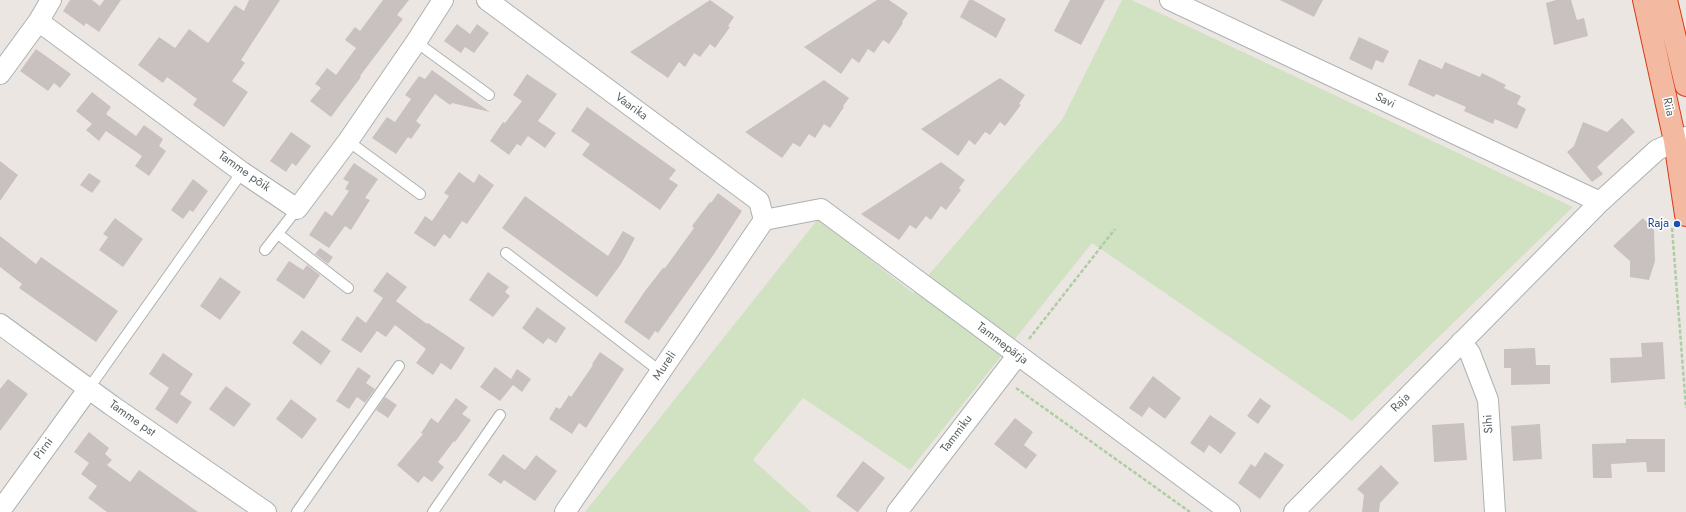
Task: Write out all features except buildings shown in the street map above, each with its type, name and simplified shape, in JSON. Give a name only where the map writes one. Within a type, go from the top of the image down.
[{"type":"highway","name":"Riia","points":[[1644,0],[1681,139],[1679,220]]},
{"type":"highway","points":[[1666,0],[1685,77]]},
{"type":"street","points":[[0,74],[38,22],[51,0]]},
{"type":"street","points":[[297,209],[348,141],[443,0]]},
{"type":"street","name":"Vaarika","points":[[487,0],[759,201],[764,220]]},
{"type":"street","name":"Savi","points":[[1170,0],[1600,202]]},
{"type":"street","name":"Tamme põik","points":[[38,22],[242,172],[297,209]]},
{"type":"street","name":"Raja","points":[[1294,512],[1600,202],[1657,150],[1681,139]]},
{"type":"street","name":"Tammepärja","points":[[764,220],[821,209],[1017,356],[1230,512]]},
{"type":"street","name":"Mureli","points":[[565,512],[764,220]]},
{"type":"street","name":"Tamme pst","points":[[0,324],[88,388],[266,512]]},
{"type":"street","name":"Sihi","points":[[1461,342],[1470,352],[1488,400],[1495,512]]},
{"type":"street","name":"Tammiku","points":[[896,512],[1017,356]]},
{"type":"street","name":"Pirni","points":[[0,511],[88,388]]},
{"type":"lane","points":[[416,42],[489,96]]},
{"type":"lane","points":[[348,141],[420,194]]},
{"type":"lane","points":[[88,388],[242,172]]},
{"type":"lane","points":[[265,250],[297,209]]},
{"type":"lane","points":[[278,234],[348,288]]},
{"type":"lane","points":[[506,253],[661,372]]},
{"type":"lane","points":[[297,512],[399,366]]},
{"type":"lane","points":[[433,512],[500,415]]},
{"type":"path","points":[[1679,220],[1686,408]]},
{"type":"path","points":[[1017,356],[1115,229]]},
{"type":"path","points":[[1015,388],[1190,512]]},
{"type":"green space","points":[[1122,0],[1132,0],[1573,207],[1352,421],[1092,243],[910,470],[803,398],[753,460],[811,512],[585,512],[818,219],[913,293],[1062,120]]},
{"type":"place","name":"Raja","points":[[1677,224]]}]
